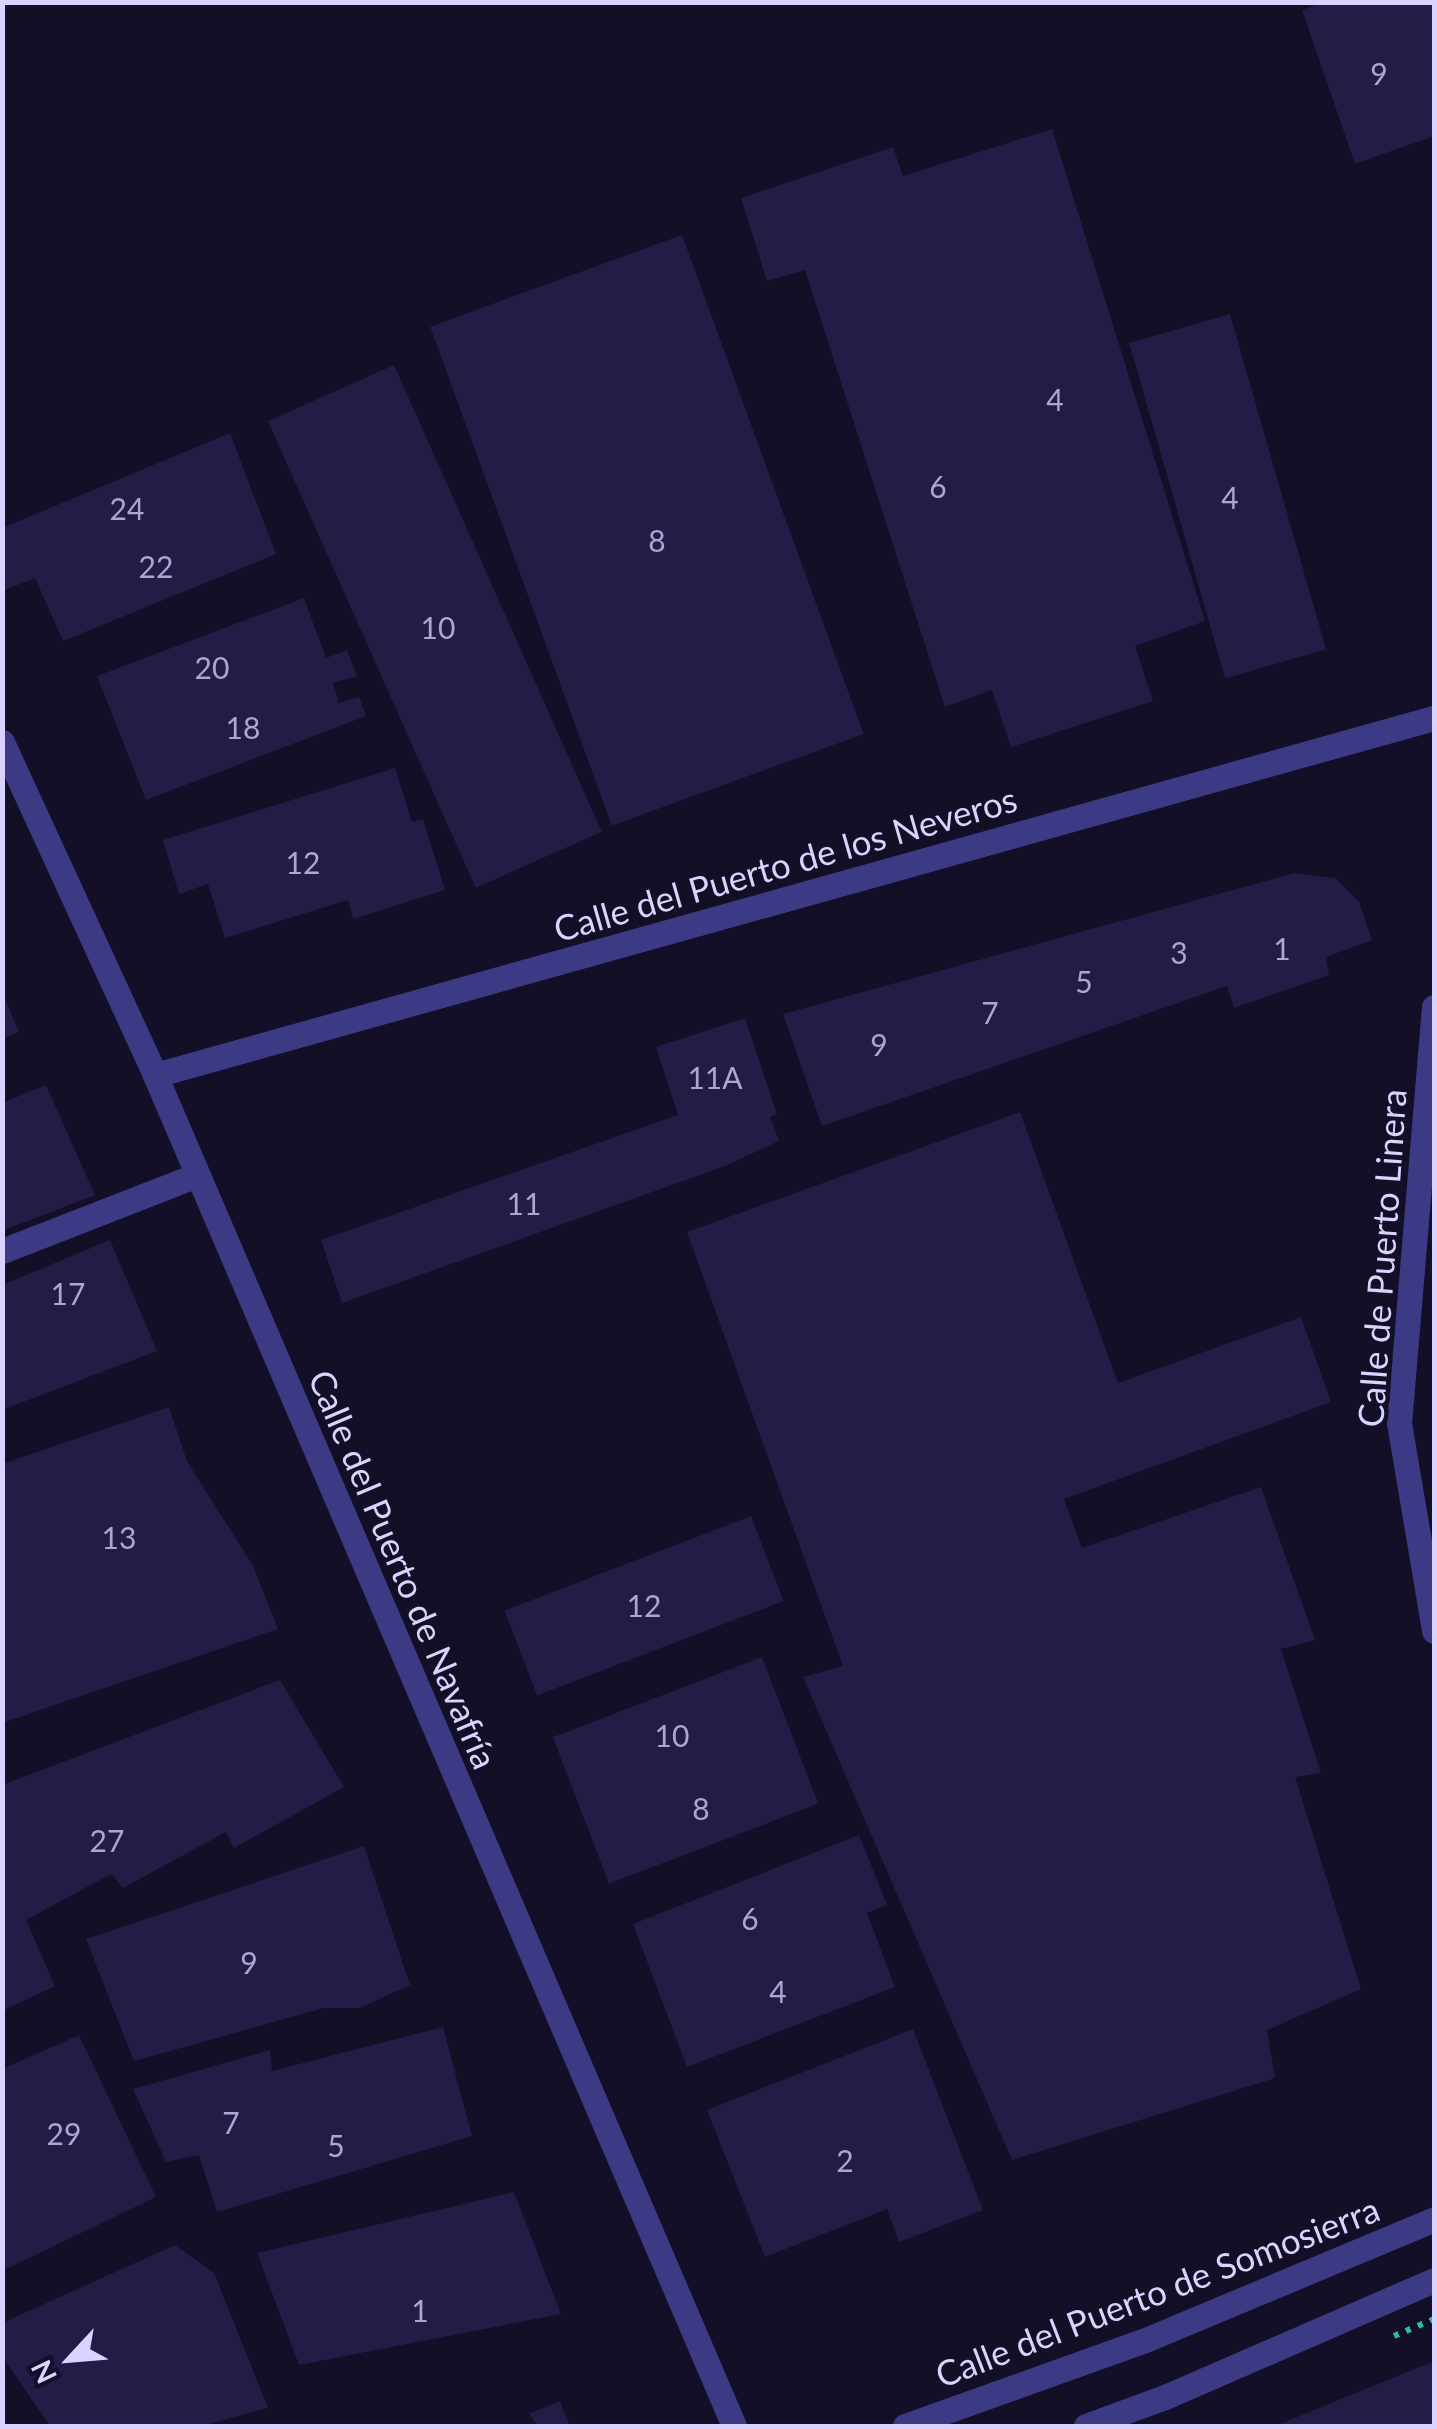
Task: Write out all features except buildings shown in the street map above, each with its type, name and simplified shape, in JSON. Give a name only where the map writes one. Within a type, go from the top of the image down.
[{"type":"street","name":"Calle del Puerto de los Neveros","points":[[155,1075],[1434,718]]},
{"type":"street","name":"Calle del Puerto de Navafría","points":[[2,742],[155,1075],[734,2426]]},
{"type":"street","name":"Calle de Puerto Linera","points":[[1434,1008],[1399,1423],[1434,1631]]},
{"type":"street","points":[[2,1251],[197,1175]]},
{"type":"street","name":"Calle del Puerto de Somosierra","points":[[905,2426],[1143,2341],[1434,2219]]},
{"type":"street","points":[[1086,2426],[1165,2397],[1434,2280]]}]
